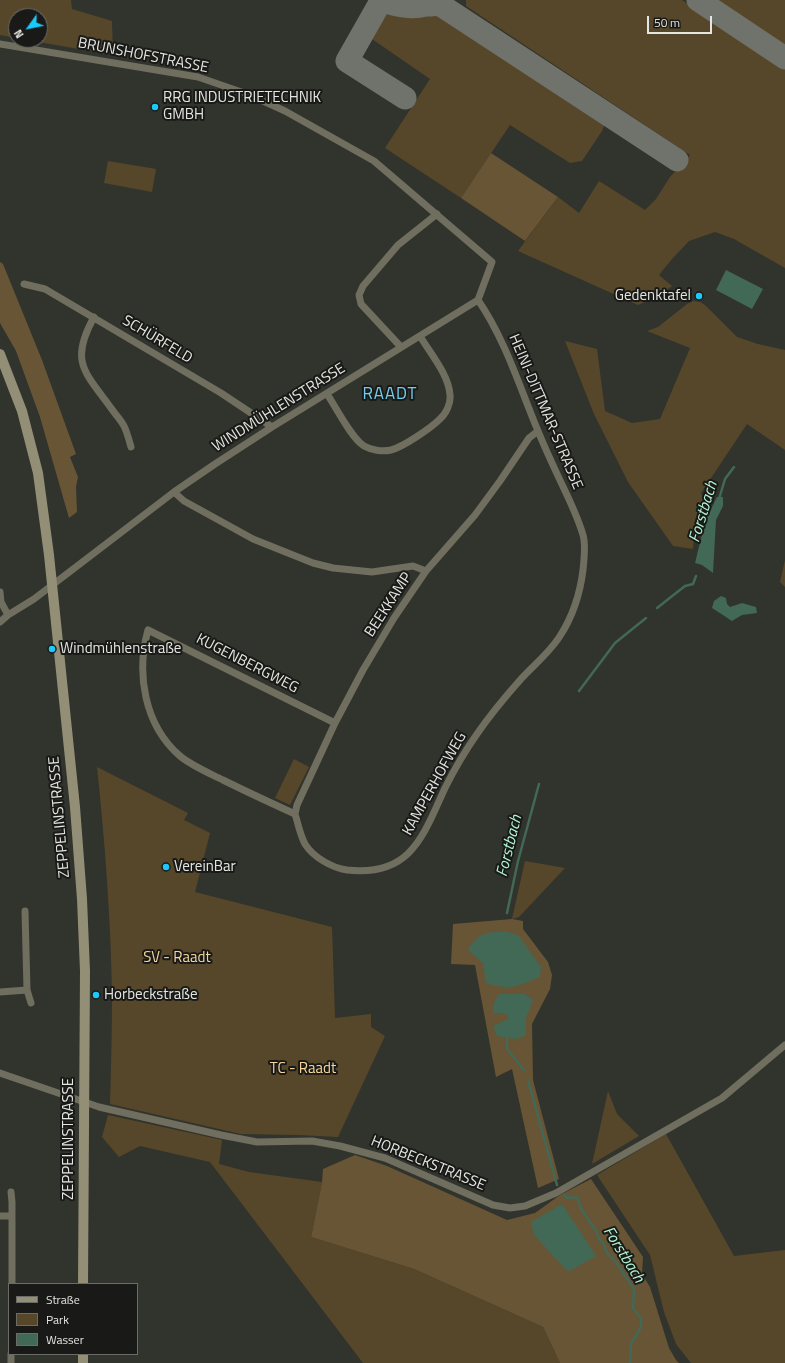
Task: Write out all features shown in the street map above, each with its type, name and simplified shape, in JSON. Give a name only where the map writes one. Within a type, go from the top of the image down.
[{"type":"main road","name":"ZEPPELINSTRASSE","points":[[0,354],[22,411],[38,473],[52,585],[75,808],[82,899],[85,971],[83,1283]]},
{"type":"street","name":"BRUNSHOFSTRASSE","points":[[0,44],[198,77],[250,95],[285,111],[374,161],[492,262],[478,300]]},
{"type":"street","points":[[401,347],[362,304],[359,295],[363,286],[398,245],[437,214]]},
{"type":"street","name":"SCHÜRFELD","points":[[24,284],[45,289],[94,317],[221,393],[272,426]]},
{"type":"street","name":"WINDMÜHLENSTRASSE","points":[[0,622],[8,615],[34,599],[174,492],[272,426],[327,394],[478,300]]},
{"type":"street","name":"HEINI-DITTMAR-STRASSE","points":[[478,300],[486,311],[518,378],[538,431],[578,519],[584,538]]},
{"type":"street","points":[[94,317],[86,331],[81,346],[83,368],[124,426],[131,447]]},
{"type":"street","points":[[327,394],[355,438],[364,446],[376,450],[390,450],[402,446],[441,419],[447,409],[450,396],[448,382],[420,336]]},
{"type":"street","name":"BEEKKAMP","points":[[295,814],[297,805],[335,723],[363,670],[394,618],[426,571],[475,515],[529,438],[538,431]]},
{"type":"street","points":[[174,492],[184,501],[253,539],[313,563],[333,568],[372,572],[413,566],[426,571]]},
{"type":"street","name":"KAMPERHOFWEG","points":[[295,814],[305,843],[315,855],[330,864],[345,869],[366,871],[382,868],[400,859],[413,849],[423,836],[452,776],[475,737],[511,690],[560,637],[573,613],[580,592],[583,568],[584,538]]},
{"type":"street","points":[[0,592],[1,602],[8,615]]},
{"type":"street","name":"KUGENBERGWEG","points":[[295,814],[205,771],[182,757],[166,740],[153,718],[147,702],[144,686],[142,664],[144,643],[148,630],[335,723]]},
{"type":"street","points":[[25,911],[27,990],[31,1004]]},
{"type":"street","points":[[0,992],[27,990]]},
{"type":"street","name":"HORBECKSTRASSE","points":[[0,1073],[85,1103],[234,1138],[257,1142],[312,1141],[340,1146],[385,1158],[493,1204],[510,1208],[525,1206],[556,1193],[722,1098],[785,1045]]},
{"type":"street","points":[[11,1192],[12,1283]]},
{"type":"street","points":[[0,1216],[12,1216]]},
{"type":"green space","points":[[0,0],[71,0],[72,9],[112,21],[113,55],[48,44],[48,8],[8,8],[8,36],[0,35]]},
{"type":"green space","points":[[466,0],[682,0],[785,69],[785,268],[734,239],[715,232],[689,241],[659,275],[672,286],[659,296],[638,305],[518,251],[558,197],[579,213],[599,181],[645,210],[656,199],[670,177],[690,155],[466,6]]},
{"type":"green space","points":[[716,0],[785,0],[785,46]]},
{"type":"green space","points":[[394,12],[442,15],[605,124],[582,161],[570,163],[510,125],[461,198],[385,148],[430,79],[372,39],[386,15]]},
{"type":"green space","points":[[108,161],[156,169],[152,192],[104,183]]},
{"type":"green space","points":[[693,301],[700,302],[705,305],[737,337],[758,344],[785,350],[785,450],[747,424],[701,493],[706,505],[694,538],[693,549],[673,546],[628,482],[594,414],[565,341],[597,349],[605,411],[632,423],[660,419],[690,348],[647,331],[658,327]]},
{"type":"green space","points":[[785,560],[785,587],[780,582]]},
{"type":"green space","points":[[294,759],[309,767],[290,805],[275,798]]},
{"type":"green space","points":[[97,767],[188,813],[184,820],[210,833],[195,892],[332,927],[335,1018],[371,1014],[371,1027],[385,1036],[338,1137],[241,1134],[110,1104],[112,997],[109,910]]},
{"type":"green space","points":[[525,861],[565,868],[519,917],[512,919]]},
{"type":"green space","points":[[608,1091],[617,1114],[639,1136],[592,1164]]},
{"type":"green space","points":[[108,1115],[222,1140],[219,1164],[249,1172],[322,1182],[311,1237],[414,1269],[543,1327],[560,1363],[363,1363],[210,1162],[140,1146],[119,1157],[102,1137]]},
{"type":"green space","points":[[666,1134],[734,1256],[785,1250],[785,1363],[691,1363],[676,1344],[664,1312],[650,1255],[597,1175]]},
{"type":"shaded area","points":[[491,153],[558,197],[525,241],[461,198]]},
{"type":"shaded area","points":[[0,262],[3,264],[42,360],[76,454],[70,457],[78,477],[76,487],[77,512],[69,518],[40,417],[16,351],[0,323]]},
{"type":"shaded area","points":[[512,919],[523,921],[523,929],[548,962],[552,975],[550,989],[532,1024],[533,1080],[559,1179],[538,1188],[512,1069],[496,1077],[475,965],[451,964],[453,924]]},
{"type":"shaded area","points":[[355,1155],[387,1166],[507,1220],[535,1213],[560,1195],[591,1179],[643,1257],[642,1274],[650,1287],[669,1348],[679,1363],[560,1363],[543,1327],[414,1269],[311,1237],[322,1182],[323,1169]]},
{"type":"water","points":[[726,270],[763,289],[752,309],[716,290]]},
{"type":"water","points":[[717,497],[723,497],[723,506],[716,520],[713,573],[702,565],[695,563],[707,514]]},
{"type":"water","points":[[721,596],[726,598],[727,604],[730,607],[742,603],[756,607],[757,613],[742,615],[732,621],[712,608],[714,601]]},
{"type":"water","points":[[504,931],[518,935],[541,967],[540,977],[526,983],[508,987],[486,983],[483,963],[468,950],[475,940],[483,934]]},
{"type":"water","points":[[499,994],[525,994],[533,1000],[526,1018],[526,1035],[516,1039],[497,1036],[493,1026],[508,1019],[507,1013],[493,1013],[494,1003]]},
{"type":"water","points":[[562,1204],[596,1256],[568,1272],[534,1235],[531,1222]]},
{"type":"waterway","name":"Forstbach","points":[[719,499],[725,479],[734,467]]},
{"type":"waterway","name":"Forstbach","points":[[657,608],[685,586],[693,584],[696,576]]},
{"type":"waterway","name":"Forstbach","points":[[579,691],[615,643],[646,618]]},
{"type":"waterway","name":"Forstbach","points":[[507,913],[518,861],[539,784]]},
{"type":"waterway","name":"Forstbach","points":[[507,1036],[507,1049],[524,1070]]},
{"type":"waterway","name":"Forstbach","points":[[528,1080],[557,1185]]},
{"type":"waterway","name":"Forstbach","points":[[564,1195],[567,1198],[578,1198],[580,1207],[596,1231],[599,1239],[604,1244],[607,1253],[616,1262],[634,1289],[633,1308],[641,1318],[641,1327],[631,1344],[630,1363]]},
{"type":"taxiway","points":[[380,0],[396,5],[410,7],[418,7],[441,0]]},
{"type":"taxiway","points":[[698,0],[785,58]]},
{"type":"taxiway","points":[[381,1],[347,61],[405,98]]},
{"type":"taxiway","points":[[430,5],[437,4],[442,6],[677,160]]},
{"type":"place","name":"RRG INDUSTRIETECHNIK GMBH","points":[[155,107]]},
{"type":"place","name":"Gedenktafel","points":[[699,296]]},
{"type":"place","name":"Windmühlenstraße","points":[[52,649]]},
{"type":"place","name":"VereinBar","points":[[166,867]]},
{"type":"place","name":"Horbeckstraße","points":[[96,995]]},
{"type":"district","name":"RAADT","points":[[390,395]]},
{"type":"park label","name":"SV - Raadt","points":[[177,958]]},
{"type":"park label","name":"TC - Raadt","points":[[303,1069]]}]
